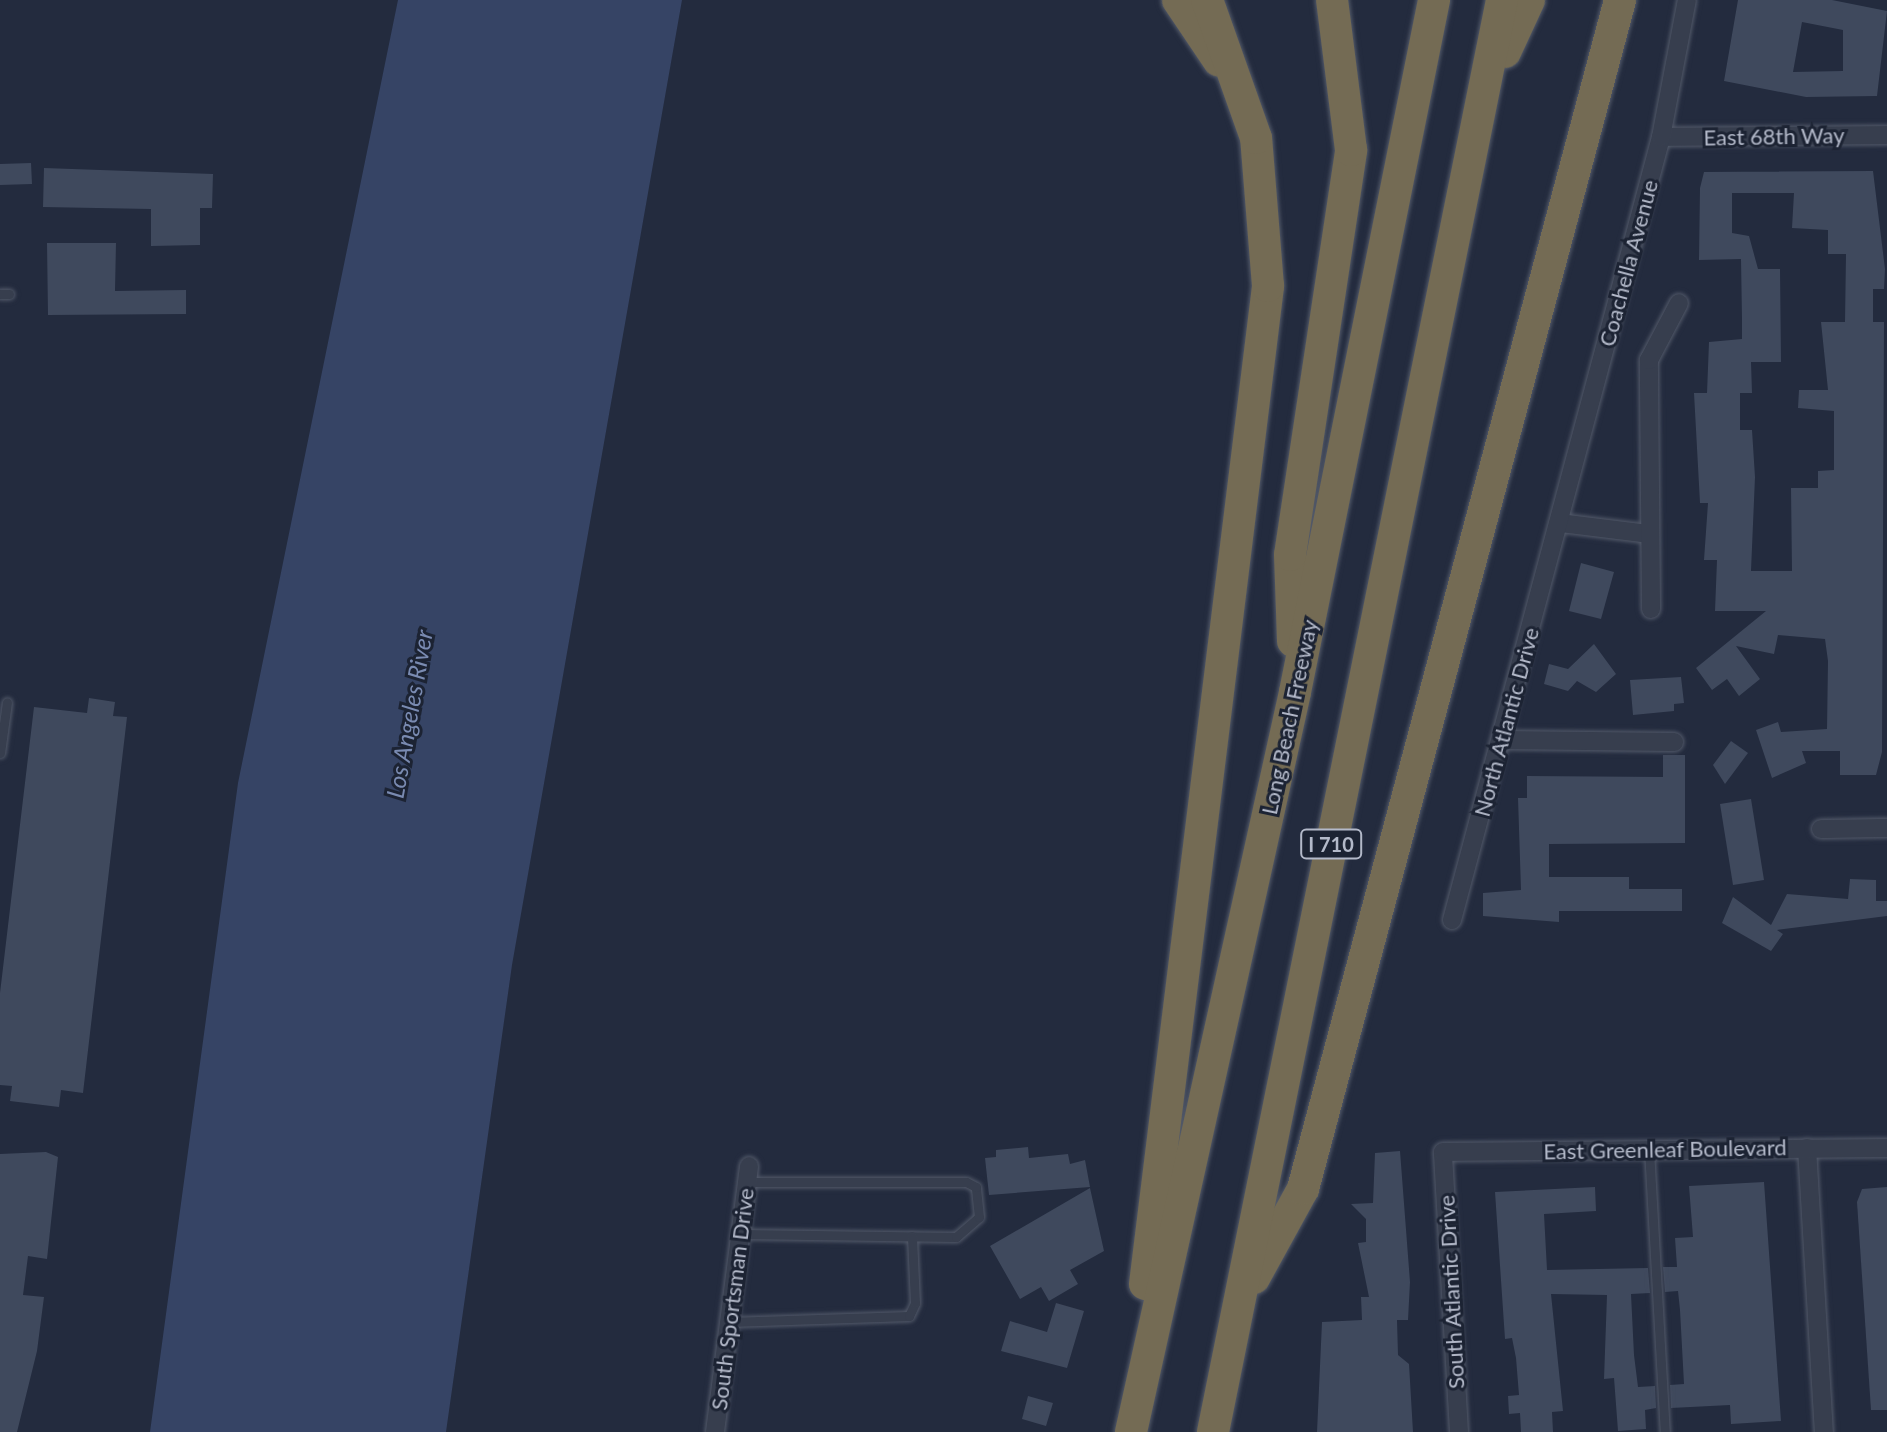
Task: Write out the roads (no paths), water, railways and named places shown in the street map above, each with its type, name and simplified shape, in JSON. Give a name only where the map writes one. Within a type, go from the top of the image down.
[{"type":"highway","points":[[1178,0],[1245,101]]},
{"type":"highway","points":[[1128,1432],[1261,375],[1268,286],[1256,138],[1207,0]]},
{"type":"highway","points":[[1295,692],[1290,555],[1351,150],[1332,0]]},
{"type":"highway","name":"Long Beach Freeway","points":[[1128,1432],[1295,692],[1434,0]]},
{"type":"highway","name":"I 710","points":[[1213,1432],[1502,0]]},
{"type":"highway","points":[[1486,91],[1529,0]]},
{"type":"highway","points":[[1241,1301],[1303,1189],[1620,0]]},
{"type":"street","name":"Coachella Avenue","points":[[1560,523],[1661,137],[1687,0]]},
{"type":"street","name":"East 68th Way","points":[[1661,137],[1887,135]]},
{"type":"street","name":"Coachella Avenue","points":[[1651,609],[1649,360],[1679,303]]},
{"type":"street","points":[[1560,523],[1649,534]]},
{"type":"street","name":"North Atlantic Drive","points":[[1452,920],[1560,523]]},
{"type":"street","points":[[1501,740],[1674,742]]},
{"type":"street","points":[[1821,829],[1887,828]]},
{"type":"street","points":[[1807,1148],[1824,1432]]},
{"type":"street","name":"East Greenleaf Boulevard","points":[[1443,1152],[1887,1148]]},
{"type":"street","name":"South Atlantic Drive","points":[[1443,1152],[1459,1432]]},
{"type":"street","name":"South Sportsman Drive","points":[[715,1432],[748,1174]]},
{"type":"lane","points":[[0,753],[7,702]]},
{"type":"lane","points":[[1649,1149],[1665,1432]]},
{"type":"lane","points":[[740,1234],[965,1235],[979,1217],[976,1187],[748,1174]]},
{"type":"lane","points":[[729,1322],[909,1316],[915,1303],[912,1236]]},
{"type":"water","name":"Los Angeles River","points":[[398,0],[682,0],[512,965],[446,1432],[150,1432],[238,783]]}]
